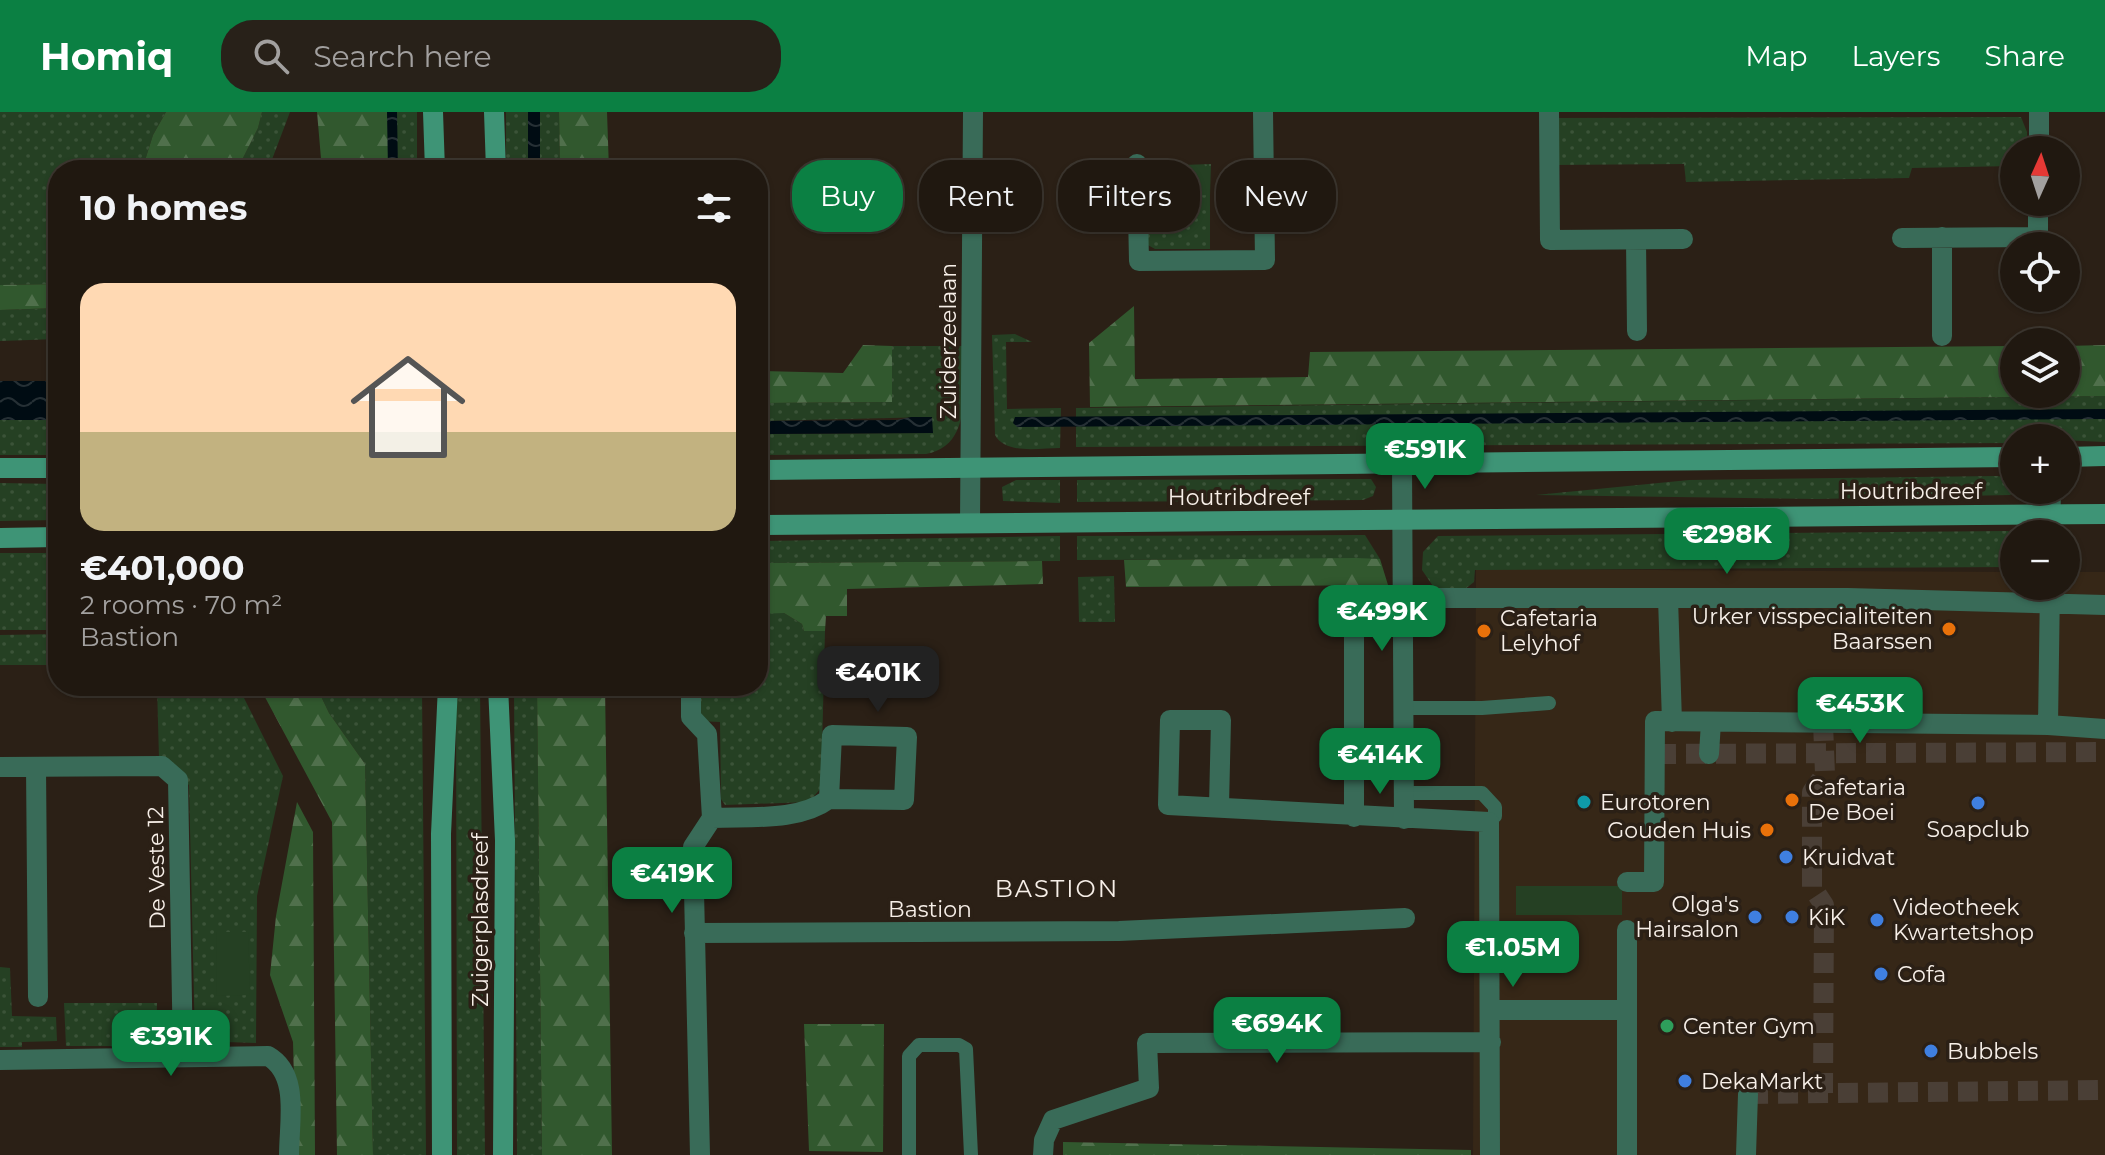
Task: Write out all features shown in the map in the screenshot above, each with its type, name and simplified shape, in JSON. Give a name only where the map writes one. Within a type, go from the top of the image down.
[{"type":"main road","points":[[433,112],[435,160]]},
{"type":"main road","points":[[494,112],[496,160]]},
{"type":"main road","points":[[2080,457],[2105,456]]},
{"type":"main road","name":"Houtribdreef","points":[[768,470],[2000,457]]},
{"type":"main road","points":[[0,468],[48,468]]},
{"type":"main road","name":"Houtribdreef","points":[[2072,520],[2105,514]]},
{"type":"main road","name":"Houtribdreef","points":[[768,525],[1403,519],[2000,524]]},
{"type":"main road","points":[[0,538],[48,537]]},
{"type":"main road","name":"Zuigerplasdreef","points":[[442,1155],[441,834],[448,696]]},
{"type":"main road","name":"Zuigerplasdreef","points":[[498,696],[505,840],[503,1155]]},
{"type":"street","name":"Zuiderzeelaan","points":[[970,523],[973,112]]},
{"type":"street","points":[[1138,232],[1139,261],[1265,260],[1263,112]]},
{"type":"street","points":[[1549,112],[1550,240],[1683,239]]},
{"type":"street","points":[[2039,112],[2039,136]]},
{"type":"street","points":[[1902,238],[2038,237],[2038,216]]},
{"type":"street","points":[[1942,237],[1942,336]]},
{"type":"street","points":[[1636,240],[1637,331]]},
{"type":"street","points":[[1402,464],[1404,819]]},
{"type":"street","points":[[1404,598],[2000,595]]},
{"type":"street","points":[[1668,598],[1672,722]]},
{"type":"street","points":[[2048,725],[2050,600]]},
{"type":"street","points":[[2080,600],[2105,605]]},
{"type":"street","points":[[1354,603],[1354,817]]},
{"type":"street","points":[[691,696],[691,717],[707,734],[712,818],[693,847],[700,1155]]},
{"type":"street","points":[[1219,806],[1221,720],[1170,720],[1168,805],[1354,817],[1492,819],[1490,1155]]},
{"type":"street","points":[[1627,882],[1654,882],[1655,721],[2048,725],[2105,729]]},
{"type":"street","points":[[1709,754],[1711,722]]},
{"type":"street","points":[[712,818],[784,815],[821,805],[829,799],[904,800],[907,737],[832,735],[829,799]]},
{"type":"street","name":"De Veste 12","points":[[0,767],[162,766],[178,780],[183,1056]]},
{"type":"street","points":[[36,767],[38,997]]},
{"type":"street","name":"Bastion","points":[[694,933],[1119,931],[1405,918]]},
{"type":"street","points":[[1627,930],[1627,1154]]},
{"type":"street","points":[[1491,1010],[1627,1010]]},
{"type":"street","points":[[1043,1155],[1044,1140],[1053,1120],[1149,1088],[1147,1043],[1491,1042]]},
{"type":"street","points":[[0,1060],[268,1056],[282,1063],[289,1080],[289,1155]]},
{"type":"street","points":[[1746,1155],[1748,1094]]},
{"type":"lane","points":[[1404,708],[1482,708],[1549,703]]},
{"type":"lane","points":[[1403,793],[1482,793],[1495,807],[1492,819]]},
{"type":"lane","points":[[909,1155],[909,1056],[919,1045],[959,1045],[966,1049],[971,1155]]},
{"type":"shaded area","points":[[1476,569],[2000,572],[2000,600],[2080,600],[2080,572],[2105,572],[2105,1155],[1473,1155]]},
{"type":"green space","points":[[0,112],[166,112],[153,135],[145,160],[48,160],[48,284],[0,285]]},
{"type":"green space","points":[[166,112],[262,112],[258,128],[242,160],[145,160],[153,135]]},
{"type":"green space","points":[[262,112],[290,112],[272,160],[242,160],[258,128]]},
{"type":"green space","points":[[317,112],[389,112],[390,160],[321,160]]},
{"type":"green space","points":[[389,112],[417,112],[417,160],[390,160]]},
{"type":"green space","points":[[506,112],[528,112],[528,160],[506,160]]},
{"type":"green space","points":[[540,112],[559,112],[560,160],[540,160]]},
{"type":"green space","points":[[559,112],[607,112],[609,160],[560,160]]},
{"type":"green space","points":[[2021,117],[2027,136],[2000,136],[2000,166],[1912,168],[1909,178],[1686,182],[1684,164],[1551,165],[1556,118]]},
{"type":"green space","points":[[1200,164],[1211,164],[1210,195],[1200,195]]},
{"type":"green space","points":[[1200,195],[1210,195],[1210,249],[1155,249],[1146,244],[1146,232],[1200,232]]},
{"type":"green space","points":[[48,284],[48,308],[0,310],[0,285]]},
{"type":"green space","points":[[1134,306],[1135,379],[1308,377],[1310,352],[2000,346],[2000,397],[1090,407],[1089,343]]},
{"type":"green space","points":[[48,308],[48,339],[0,341],[0,310]]},
{"type":"green space","points":[[1015,334],[1032,342],[1006,342],[1007,409],[1061,408],[1060,448],[1015,448],[995,435],[992,335]]},
{"type":"green space","points":[[863,345],[892,346],[892,402],[768,403],[768,371],[843,373]]},
{"type":"green space","points":[[2105,345],[2105,396],[2080,396],[2080,346]]},
{"type":"green space","points":[[892,346],[962,346],[962,411],[952,439],[942,448],[926,454],[768,455],[768,434],[932,433],[932,417],[768,421],[768,403],[892,402]]},
{"type":"green space","points":[[2080,396],[2105,396],[2105,442],[2080,441],[2080,424],[2000,424],[2000,443],[1076,447],[1076,408],[2000,397],[2000,408],[2080,408]]},
{"type":"green space","points":[[0,420],[48,420],[48,455],[0,455]]},
{"type":"green space","points":[[1996,476],[2000,476],[2000,495],[1818,499],[1536,495],[1689,480]]},
{"type":"green space","points":[[1371,479],[1376,487],[1373,496],[1363,500],[1077,502],[1077,480]]},
{"type":"green space","points":[[1016,480],[1060,480],[1060,503],[1003,501],[1002,487]]},
{"type":"green space","points":[[0,483],[48,484],[48,520],[0,521]]},
{"type":"green space","points":[[2000,531],[2000,567],[1475,570],[1474,582],[1460,593],[1435,589],[1422,570],[1423,552],[1438,536]]},
{"type":"green space","points":[[1365,535],[1380,559],[1077,560],[1077,536]]},
{"type":"green space","points":[[1060,536],[1060,561],[768,563],[768,541]]},
{"type":"green space","points":[[0,553],[48,553],[48,630],[0,630]]},
{"type":"green space","points":[[1380,559],[1388,585],[1126,587],[1124,560]]},
{"type":"green space","points":[[1042,561],[1043,584],[847,589],[847,616],[826,616],[825,631],[804,631],[802,624],[784,613],[768,614],[768,563]]},
{"type":"green space","points":[[1114,576],[1115,622],[1079,622],[1078,577]]},
{"type":"green space","points":[[768,611],[784,613],[802,624],[804,631],[825,631],[821,788],[809,802],[725,805],[721,799],[720,722],[698,721],[698,696],[768,696]]},
{"type":"green space","points":[[48,634],[48,665],[0,665],[0,635]]},
{"type":"green space","points":[[157,696],[243,696],[283,776],[257,896],[256,1043],[195,1041],[189,785],[159,758]]},
{"type":"green space","points":[[264,696],[321,696],[365,764],[373,1155],[337,1155],[332,822]]},
{"type":"green space","points":[[321,696],[422,696],[426,1155],[373,1155],[365,764]]},
{"type":"green space","points":[[456,696],[480,696],[485,1155],[457,1155]]},
{"type":"green space","points":[[514,696],[537,696],[542,1155],[517,1155]]},
{"type":"green space","points":[[537,696],[605,696],[612,1155],[542,1155]]},
{"type":"green space","points":[[297,802],[313,832],[315,1155],[296,1155],[293,1042],[270,975],[276,916]]},
{"type":"green space","points":[[1516,886],[1622,886],[1622,915],[1516,915]]},
{"type":"green space","points":[[216,932],[248,932],[250,995],[217,996]]},
{"type":"green space","points":[[0,967],[10,968],[12,1016],[56,1017],[57,1041],[22,1042],[22,1047],[0,1047]]},
{"type":"green space","points":[[64,1003],[157,1003],[156,1046],[66,1046]]},
{"type":"green space","points":[[804,1024],[884,1024],[883,1152],[809,1151]]},
{"type":"green space","points":[[1063,1142],[1471,1150],[1471,1155],[1063,1155]]},
{"type":"water","points":[[387,112],[397,112],[398,160],[388,160]]},
{"type":"water","points":[[528,112],[540,112],[540,160],[528,160]]},
{"type":"water","points":[[0,381],[48,381],[48,420],[0,420]]},
{"type":"water","points":[[2105,409],[2105,419],[1017,427],[1013,423],[1015,417]]},
{"type":"water","points":[[932,417],[933,433],[768,434],[768,421]]},
{"type":"tunnel","points":[[1823,723],[1825,774],[1812,792],[1812,887],[1824,905],[1823,1093]]},
{"type":"tunnel","points":[[1656,754],[2105,752]]},
{"type":"tunnel","points":[[1748,1094],[2105,1090]]},
{"type":"place","name":"Urker visspecialiteiten Baarssen","points":[[1949,629]]},
{"type":"place","name":"Cafetaria Lelyhof","points":[[1484,631]]},
{"type":"place","name":"Cafetaria De Boei","points":[[1792,800]]},
{"type":"place","name":"Eurotoren","points":[[1584,802]]},
{"type":"place","name":"Soapclub","points":[[1978,803]]},
{"type":"place","name":"Gouden Huis","points":[[1767,830]]},
{"type":"place","name":"Kruidvat","points":[[1786,857]]},
{"type":"place","name":"Olga's Hairsalon","points":[[1755,917]]},
{"type":"place","name":"KiK","points":[[1792,917]]},
{"type":"place","name":"Videotheek Kwartetshop","points":[[1877,920]]},
{"type":"place","name":"Cofa","points":[[1881,974]]},
{"type":"place","name":"Center Gym","points":[[1667,1026]]},
{"type":"place","name":"Bubbels","points":[[1931,1051]]},
{"type":"place","name":"DekaMarkt","points":[[1685,1081]]},
{"type":"district","name":"BASTION","points":[[1057,889]]}]
